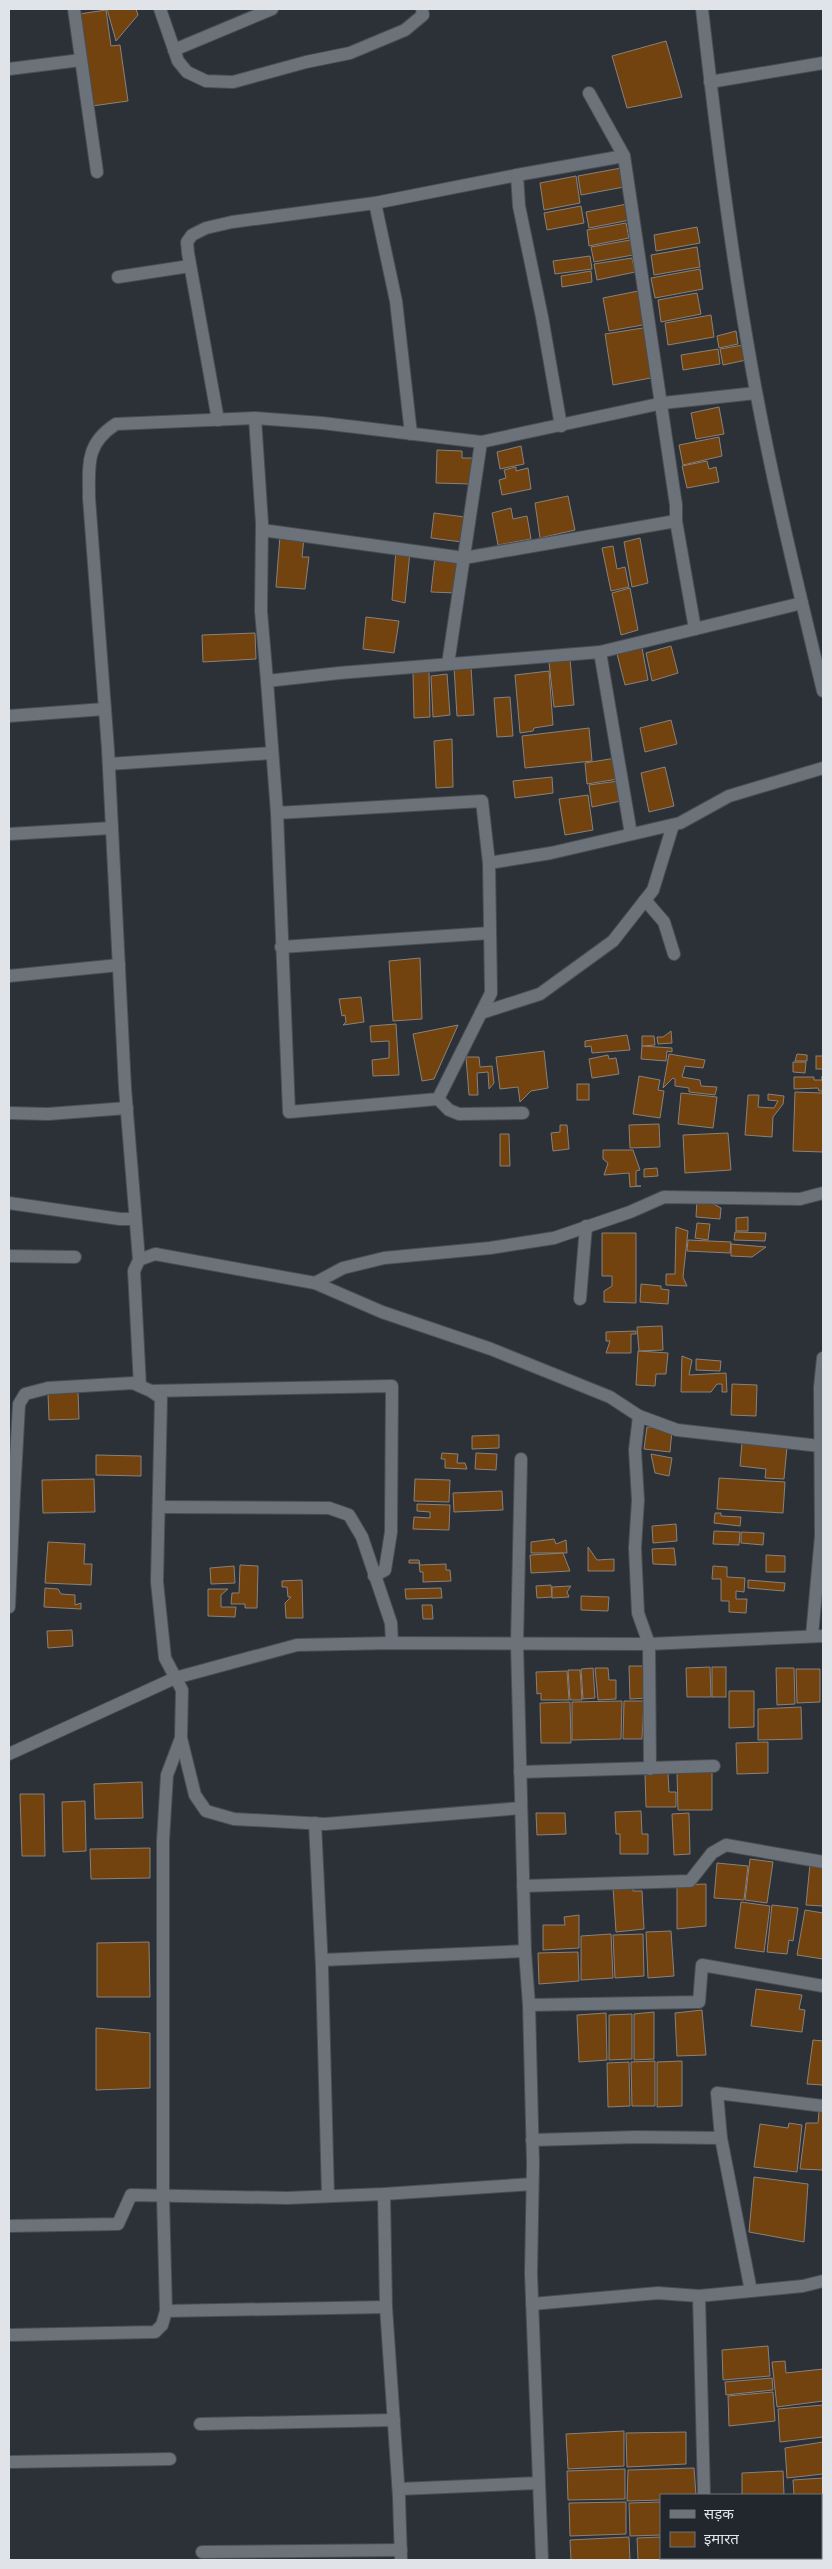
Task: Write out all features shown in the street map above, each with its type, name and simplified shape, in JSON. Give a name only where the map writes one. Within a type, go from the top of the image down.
[{"type":"street","points":[[74,9],[97,172]]},
{"type":"street","points":[[160,9],[178,60],[187,72],[206,80],[233,82],[306,62],[350,54],[405,30],[423,14],[422,9]]},
{"type":"street","points":[[174,50],[272,9]]},
{"type":"street","points":[[702,9],[734,260],[756,393],[775,488],[823,691]]},
{"type":"street","points":[[9,68],[82,60]]},
{"type":"street","points":[[710,82],[823,63]]},
{"type":"street","points":[[589,93],[624,156],[663,403],[676,505],[676,521],[695,629]]},
{"type":"street","points":[[218,420],[190,266],[187,242],[192,235],[206,228],[232,222],[375,203],[624,156]]},
{"type":"street","points":[[517,175],[520,206],[561,426]]},
{"type":"street","points":[[375,203],[396,301],[411,434]]},
{"type":"street","points":[[118,277],[190,266]]},
{"type":"street","points":[[146,1389],[134,1271],[138,1260],[127,1108],[109,764],[89,498],[89,458],[101,434],[116,424],[255,418],[322,423],[480,442],[663,403],[756,393]]},
{"type":"street","points":[[255,418],[262,530],[261,611],[277,813],[289,1112],[438,1099],[449,1110],[459,1114],[523,1113]]},
{"type":"street","points":[[448,664],[480,442]]},
{"type":"street","points":[[262,530],[464,558],[676,521]]},
{"type":"street","points":[[267,681],[600,652],[802,603]]},
{"type":"street","points":[[600,652],[631,834]]},
{"type":"street","points":[[9,716],[105,709]]},
{"type":"street","points":[[109,764],[272,754]]},
{"type":"street","points":[[489,863],[550,853],[673,825],[729,796],[823,768]]},
{"type":"street","points":[[277,813],[482,802],[489,863],[491,993],[438,1099]]},
{"type":"street","points":[[481,1013],[540,994],[612,941],[653,890],[673,825]]},
{"type":"street","points":[[9,834],[112,828]]},
{"type":"street","points":[[645,900],[664,922],[674,954]]},
{"type":"street","points":[[281,947],[490,933]]},
{"type":"street","points":[[9,976],[119,965]]},
{"type":"street","points":[[9,1113],[48,1114],[127,1108]]},
{"type":"street","points":[[314,1283],[343,1268],[384,1258],[499,1246],[554,1238],[664,1197],[800,1199],[823,1193]]},
{"type":"street","points":[[9,1203],[120,1219],[135,1219]]},
{"type":"street","points":[[580,1299],[586,1226]]},
{"type":"street","points":[[138,1260],[155,1254],[314,1283],[382,1312],[491,1349],[610,1397],[639,1416],[677,1430],[821,1450]]},
{"type":"street","points":[[9,1256],[74,1257]]},
{"type":"street","points":[[9,1754],[175,1678],[297,1645],[392,1643],[649,1644],[818,1636],[821,1450],[820,1387],[823,1358]]},
{"type":"street","points":[[9,1607],[11,1495],[19,1404],[25,1394],[48,1388],[133,1383],[160,1398],[157,1582],[165,1658],[182,1690],[181,1738],[194,1795],[206,1811],[234,1819],[315,1823],[521,1808]]},
{"type":"street","points":[[146,1389],[392,1386],[392,1532],[385,1570],[374,1576]]},
{"type":"street","points":[[639,1416],[635,1450],[638,1500],[635,1548],[638,1613],[649,1644],[650,1769]]},
{"type":"street","points":[[521,1459],[517,1644],[525,1951],[529,2005],[532,2140],[532,2304],[542,2560]]},
{"type":"street","points":[[159,1506],[328,1508],[349,1515],[362,1536],[391,1623],[392,1643]]},
{"type":"street","points":[[9,2335],[155,2332],[162,2325],[166,2312],[163,2196],[163,1841],[167,1775],[181,1738]]},
{"type":"street","points":[[520,1772],[714,1766]]},
{"type":"street","points":[[315,1823],[322,1960],[328,2196]]},
{"type":"street","points":[[523,1886],[690,1881],[712,1853],[726,1845],[823,1862]]},
{"type":"street","points":[[322,1960],[525,1951]]},
{"type":"street","points":[[529,2005],[699,2002],[702,1965],[823,1986]]},
{"type":"street","points":[[751,2291],[721,2138],[717,2093],[823,2106]]},
{"type":"street","points":[[532,2140],[637,2137],[721,2138]]},
{"type":"street","points":[[9,2226],[118,2224],[130,2195],[328,2196],[532,2184]]},
{"type":"street","points":[[202,2552],[401,2555],[399,2489],[386,2307],[384,2194]]},
{"type":"street","points":[[532,2304],[658,2294],[699,2296],[803,2286],[823,2281]]},
{"type":"street","points":[[699,2296],[704,2494]]},
{"type":"street","points":[[166,2312],[386,2307]]},
{"type":"street","points":[[200,2424],[394,2420]]},
{"type":"street","points":[[9,2462],[170,2459]]},
{"type":"street","points":[[399,2489],[539,2483]]},
{"type":"building","points":[[107,9],[136,9],[138,15],[116,41]]},
{"type":"building","points":[[106,10],[111,46],[120,45],[128,101],[92,106],[79,14]]},
{"type":"building","points":[[666,41],[682,97],[627,108],[612,56]]},
{"type":"building","points":[[621,168],[624,187],[581,195],[578,176]]},
{"type":"building","points":[[576,176],[580,203],[544,210],[540,183]]},
{"type":"building","points":[[627,204],[630,220],[589,228],[586,212]]},
{"type":"building","points":[[581,206],[584,223],[547,230],[544,213]]},
{"type":"building","points":[[626,223],[629,238],[589,246],[587,230]]},
{"type":"building","points":[[697,227],[700,243],[656,251],[654,235]]},
{"type":"building","points":[[630,240],[633,255],[594,262],[591,247]]},
{"type":"building","points":[[697,247],[700,267],[654,275],[651,255]]},
{"type":"building","points":[[590,256],[592,269],[555,274],[553,261]]},
{"type":"building","points":[[632,258],[635,272],[597,280],[594,264]]},
{"type":"building","points":[[700,269],[703,289],[655,298],[651,278]]},
{"type":"building","points":[[591,271],[592,282],[562,287],[561,276]]},
{"type":"building","points":[[643,290],[648,324],[609,331],[603,298]]},
{"type":"building","points":[[697,293],[701,314],[661,322],[658,300]]},
{"type":"building","points":[[711,315],[714,337],[668,345],[665,323]]},
{"type":"building","points":[[649,327],[656,377],[613,385],[605,334]]},
{"type":"building","points":[[736,331],[738,344],[719,348],[717,336]]},
{"type":"building","points":[[743,345],[746,360],[723,365],[720,349]]},
{"type":"building","points":[[718,349],[720,364],[683,370],[681,355]]},
{"type":"building","points":[[719,407],[724,434],[696,439],[691,413]]},
{"type":"building","points":[[719,437],[722,456],[683,465],[679,445]]},
{"type":"building","points":[[521,446],[524,464],[500,469],[497,452]]},
{"type":"building","points":[[437,450],[462,451],[462,458],[474,458],[471,484],[436,483]]},
{"type":"building","points":[[707,461],[709,469],[716,467],[719,482],[687,488],[682,466]]},
{"type":"building","points":[[516,467],[516,471],[528,468],[531,489],[502,495],[499,480],[506,478],[504,470]]},
{"type":"building","points":[[568,496],[575,530],[540,538],[535,503]]},
{"type":"building","points":[[511,508],[513,519],[527,516],[531,539],[498,545],[492,513]]},
{"type":"building","points":[[434,513],[465,517],[462,542],[431,538]]},
{"type":"building","points":[[280,536],[304,538],[302,557],[309,557],[305,589],[276,587]]},
{"type":"building","points":[[640,538],[648,583],[632,587],[624,542]]},
{"type":"building","points":[[613,546],[617,569],[625,567],[629,587],[611,591],[602,548]]},
{"type":"building","points":[[396,550],[410,552],[405,603],[392,600]]},
{"type":"building","points":[[435,557],[460,560],[456,593],[431,592]]},
{"type":"building","points":[[630,588],[638,630],[621,635],[612,593]]},
{"type":"building","points":[[366,617],[399,621],[394,653],[363,649]]},
{"type":"building","points":[[255,633],[256,659],[203,662],[202,635]]},
{"type":"building","points":[[671,646],[678,673],[652,681],[646,653]]},
{"type":"building","points":[[642,648],[648,680],[625,685],[617,654]]},
{"type":"building","points":[[570,659],[574,705],[554,707],[549,662]]},
{"type":"building","points":[[454,667],[471,667],[474,715],[457,716]]},
{"type":"building","points":[[549,671],[553,725],[534,728],[533,731],[520,733],[515,675]]},
{"type":"building","points":[[429,672],[430,717],[414,718],[413,673]]},
{"type":"building","points":[[447,674],[450,715],[433,717],[431,676]]},
{"type":"building","points":[[510,697],[513,736],[497,737],[494,698]]},
{"type":"building","points":[[671,720],[677,744],[645,752],[640,728]]},
{"type":"building","points":[[589,728],[592,761],[525,768],[522,736]]},
{"type":"building","points":[[452,739],[453,787],[436,788],[434,741]]},
{"type":"building","points":[[616,758],[618,779],[587,784],[585,763]]},
{"type":"building","points":[[665,767],[674,806],[649,812],[641,773]]},
{"type":"building","points":[[552,777],[553,793],[515,798],[513,781]]},
{"type":"building","points":[[618,781],[621,801],[592,807],[589,785]]},
{"type":"building","points":[[588,795],[593,830],[565,835],[559,799]]},
{"type":"building","points":[[420,958],[422,1019],[393,1021],[389,961]]},
{"type":"building","points":[[361,997],[364,1022],[343,1025],[346,1022],[345,1015],[342,1016],[339,999]]},
{"type":"building","points":[[396,1024],[399,1075],[373,1076],[372,1060],[389,1058],[389,1041],[371,1042],[370,1026]]},
{"type":"building","points":[[458,1025],[434,1079],[422,1081],[413,1034]]},
{"type":"building","points":[[671,1031],[672,1043],[658,1044],[657,1037],[663,1037]]},
{"type":"building","points":[[627,1035],[630,1050],[592,1053],[591,1046],[585,1047],[585,1041]]},
{"type":"building","points":[[642,1036],[654,1036],[655,1045],[642,1046]]},
{"type":"building","points":[[642,1046],[672,1048],[672,1052],[667,1051],[666,1061],[641,1059]]},
{"type":"building","points":[[544,1051],[548,1088],[531,1091],[520,1102],[518,1087],[500,1089],[496,1057]]},
{"type":"building","points":[[669,1054],[705,1060],[703,1068],[685,1066],[682,1077],[700,1080],[701,1086],[717,1087],[715,1095],[689,1092],[689,1088],[675,1086],[675,1079],[673,1078],[663,1088]]},
{"type":"building","points":[[797,1054],[807,1055],[807,1061],[795,1061]]},
{"type":"building","points":[[608,1055],[609,1059],[616,1058],[619,1074],[592,1078],[589,1059]]},
{"type":"building","points":[[816,1056],[823,1056],[823,1069],[816,1069]]},
{"type":"building","points":[[466,1057],[479,1057],[480,1067],[492,1066],[494,1083],[489,1089],[488,1072],[477,1073],[478,1095],[469,1095]]},
{"type":"building","points":[[793,1062],[806,1062],[805,1073],[793,1072]]},
{"type":"building","points":[[639,1076],[660,1080],[658,1090],[664,1091],[660,1118],[633,1114]]},
{"type":"building","points":[[822,1076],[823,1091],[819,1091],[818,1088],[794,1089],[794,1077],[814,1077],[814,1080],[822,1080]]},
{"type":"building","points":[[577,1084],[589,1084],[589,1100],[577,1100]]},
{"type":"building","points":[[795,1092],[823,1093],[823,1152],[793,1151]]},
{"type":"building","points":[[681,1093],[717,1097],[713,1128],[678,1124]]},
{"type":"building","points":[[768,1094],[784,1096],[783,1104],[773,1117],[772,1137],[745,1135],[748,1095],[759,1095],[758,1107],[774,1108],[778,1101],[768,1100]]},
{"type":"building","points":[[659,1124],[660,1147],[630,1148],[629,1125]]},
{"type":"building","points":[[560,1125],[567,1125],[569,1149],[553,1151],[551,1133],[560,1132]]},
{"type":"building","points":[[728,1133],[731,1170],[685,1173],[683,1135]]},
{"type":"building","points":[[500,1134],[509,1134],[510,1166],[500,1166]]},
{"type":"building","points":[[603,1150],[633,1150],[640,1170],[636,1171],[636,1186],[641,1186],[630,1187],[629,1173],[604,1175],[608,1163],[603,1159]]},
{"type":"building","points":[[657,1168],[658,1176],[644,1177],[644,1169]]},
{"type":"building","points":[[697,1200],[708,1201],[721,1208],[720,1219],[696,1217]]},
{"type":"building","points":[[748,1217],[748,1231],[736,1231],[736,1218]]},
{"type":"building","points":[[697,1223],[710,1224],[708,1240],[695,1238]]},
{"type":"building","points":[[676,1227],[688,1231],[683,1277],[687,1286],[666,1285],[666,1274],[675,1274]]},
{"type":"building","points":[[735,1232],[766,1233],[765,1241],[734,1240]]},
{"type":"building","points":[[602,1233],[636,1233],[636,1303],[604,1302],[604,1291],[612,1286],[612,1276],[602,1276]]},
{"type":"building","points":[[688,1240],[731,1242],[730,1253],[687,1251]]},
{"type":"building","points":[[731,1244],[766,1247],[752,1257],[731,1256]]},
{"type":"building","points":[[641,1284],[661,1286],[661,1289],[669,1290],[668,1304],[640,1302]]},
{"type":"building","points":[[662,1326],[663,1350],[639,1351],[637,1327]]},
{"type":"building","points":[[636,1331],[636,1334],[631,1334],[631,1353],[606,1353],[610,1341],[606,1341],[606,1332]]},
{"type":"building","points":[[638,1351],[668,1353],[666,1374],[656,1374],[655,1386],[636,1385]]},
{"type":"building","points":[[682,1356],[692,1360],[689,1375],[726,1373],[727,1392],[722,1392],[722,1384],[717,1384],[711,1392],[681,1392]]},
{"type":"building","points":[[696,1359],[721,1361],[720,1371],[696,1370]]},
{"type":"building","points":[[732,1384],[757,1385],[756,1416],[731,1415]]},
{"type":"building","points":[[78,1391],[79,1419],[49,1420],[48,1393]]},
{"type":"building","points":[[647,1427],[672,1430],[670,1452],[644,1449]]},
{"type":"building","points":[[499,1435],[499,1448],[472,1449],[472,1436]]},
{"type":"building","points":[[742,1442],[787,1447],[784,1479],[765,1478],[766,1469],[740,1466]]},
{"type":"building","points":[[442,1453],[458,1454],[457,1463],[465,1463],[467,1469],[445,1468],[445,1459],[441,1459]]},
{"type":"building","points":[[476,1453],[497,1454],[496,1470],[475,1469]]},
{"type":"building","points":[[651,1454],[672,1458],[669,1476],[655,1473]]},
{"type":"building","points":[[96,1455],[141,1456],[141,1476],[96,1475]]},
{"type":"building","points":[[719,1478],[785,1482],[783,1513],[717,1509]]},
{"type":"building","points":[[94,1479],[95,1512],[43,1513],[42,1480]]},
{"type":"building","points":[[415,1479],[450,1480],[449,1502],[414,1501]]},
{"type":"building","points":[[502,1491],[503,1510],[454,1512],[453,1493]]},
{"type":"building","points":[[417,1504],[450,1505],[449,1530],[413,1529],[414,1517],[430,1518],[430,1512],[417,1511]]},
{"type":"building","points":[[715,1513],[721,1513],[721,1516],[741,1517],[740,1526],[714,1523]]},
{"type":"building","points":[[676,1524],[677,1541],[653,1543],[652,1526]]},
{"type":"building","points":[[714,1531],[740,1532],[739,1545],[713,1544]]},
{"type":"building","points":[[741,1532],[764,1533],[763,1545],[741,1543]]},
{"type":"building","points":[[554,1539],[556,1544],[566,1540],[567,1553],[531,1553],[531,1542]]},
{"type":"building","points":[[48,1542],[85,1544],[84,1564],[92,1564],[91,1585],[45,1583]]},
{"type":"building","points":[[588,1547],[597,1560],[614,1559],[614,1571],[588,1571]]},
{"type":"building","points":[[674,1548],[676,1565],[653,1564],[652,1549]]},
{"type":"building","points":[[563,1553],[570,1571],[531,1573],[530,1555]]},
{"type":"building","points":[[766,1555],[785,1556],[785,1572],[766,1572]]},
{"type":"building","points":[[409,1560],[419,1560],[420,1565],[446,1564],[446,1570],[450,1570],[451,1581],[423,1582],[423,1572],[420,1572],[419,1563],[409,1563]]},
{"type":"building","points":[[240,1565],[258,1566],[257,1608],[245,1608],[245,1604],[231,1604],[232,1593],[239,1593]]},
{"type":"building","points":[[234,1566],[235,1583],[211,1584],[210,1568]]},
{"type":"building","points":[[713,1566],[727,1567],[727,1577],[745,1578],[744,1592],[736,1591],[736,1599],[747,1599],[746,1613],[729,1612],[729,1601],[721,1601],[721,1579],[712,1579]]},
{"type":"building","points":[[302,1580],[303,1618],[286,1618],[285,1603],[291,1597],[288,1597],[287,1587],[282,1587],[282,1581]]},
{"type":"building","points":[[748,1580],[785,1583],[784,1591],[748,1588]]},
{"type":"building","points":[[551,1585],[552,1597],[537,1598],[536,1586]]},
{"type":"building","points":[[571,1586],[567,1592],[569,1597],[552,1598],[552,1587]]},
{"type":"building","points":[[45,1588],[58,1589],[61,1594],[75,1595],[75,1605],[81,1603],[81,1609],[44,1607]]},
{"type":"building","points":[[441,1588],[442,1598],[406,1599],[405,1589]]},
{"type":"building","points":[[208,1589],[228,1589],[221,1595],[221,1607],[236,1607],[235,1617],[208,1616]]},
{"type":"building","points":[[581,1596],[609,1597],[608,1611],[581,1610]]},
{"type":"building","points":[[422,1605],[432,1605],[433,1619],[423,1619]]},
{"type":"building","points":[[72,1630],[73,1646],[48,1648],[47,1631]]},
{"type":"building","points":[[629,1666],[644,1666],[647,1698],[630,1699]]},
{"type":"building","points":[[710,1667],[711,1697],[687,1697],[686,1668]]},
{"type":"building","points":[[712,1667],[726,1667],[726,1697],[712,1697]]},
{"type":"building","points":[[593,1668],[595,1698],[583,1699],[581,1669]]},
{"type":"building","points":[[595,1668],[608,1668],[609,1680],[616,1680],[616,1699],[598,1700]]},
{"type":"building","points":[[776,1668],[794,1668],[795,1704],[777,1705]]},
{"type":"building","points":[[796,1669],[820,1669],[820,1702],[797,1703]]},
{"type":"building","points":[[568,1670],[580,1670],[582,1700],[570,1700]]},
{"type":"building","points":[[567,1671],[569,1700],[541,1700],[541,1693],[537,1694],[536,1672]]},
{"type":"building","points":[[729,1691],[754,1691],[754,1727],[729,1728]]},
{"type":"building","points":[[622,1701],[621,1739],[572,1740],[572,1702]]},
{"type":"building","points":[[624,1701],[644,1701],[642,1739],[623,1739]]},
{"type":"building","points":[[570,1702],[571,1743],[541,1743],[540,1703]]},
{"type":"building","points":[[801,1707],[802,1739],[758,1740],[758,1709]]},
{"type":"building","points":[[768,1742],[768,1773],[737,1774],[736,1743]]},
{"type":"building","points":[[712,1771],[712,1810],[678,1810],[677,1772]]},
{"type":"building","points":[[668,1773],[669,1792],[676,1792],[676,1807],[646,1807],[645,1774]]},
{"type":"building","points":[[142,1782],[143,1818],[95,1819],[94,1784]]},
{"type":"building","points":[[20,1794],[44,1794],[45,1856],[22,1856]]},
{"type":"building","points":[[85,1801],[86,1851],[63,1852],[62,1802]]},
{"type":"building","points":[[641,1811],[642,1834],[648,1834],[648,1854],[620,1854],[620,1834],[616,1834],[615,1812]]},
{"type":"building","points":[[536,1813],[565,1813],[566,1834],[537,1835]]},
{"type":"building","points":[[689,1813],[690,1854],[674,1855],[672,1814]]},
{"type":"building","points":[[150,1848],[150,1878],[91,1879],[90,1849]]},
{"type":"building","points":[[750,1859],[773,1862],[767,1903],[745,1900]]},
{"type":"building","points":[[717,1863],[748,1866],[744,1900],[714,1898]]},
{"type":"building","points":[[810,1864],[823,1866],[823,1906],[806,1905]]},
{"type":"building","points":[[706,1884],[706,1926],[677,1929],[677,1885]]},
{"type":"building","points":[[633,1886],[633,1891],[642,1891],[644,1929],[616,1932],[613,1887]]},
{"type":"building","points":[[741,1902],[770,1906],[764,1952],[735,1948]]},
{"type":"building","points":[[772,1905],[798,1908],[793,1941],[789,1940],[787,1954],[767,1952]]},
{"type":"building","points":[[805,1910],[823,1913],[823,1959],[797,1955]]},
{"type":"building","points":[[579,1915],[579,1948],[543,1950],[543,1925],[565,1925],[564,1917]]},
{"type":"building","points":[[671,1931],[674,1976],[648,1978],[646,1932]]},
{"type":"building","points":[[611,1934],[613,1978],[581,1980],[581,1936]]},
{"type":"building","points":[[643,1934],[644,1976],[615,1978],[613,1935]]},
{"type":"building","points":[[149,1942],[150,1997],[97,1997],[97,1943]]},
{"type":"building","points":[[578,1952],[579,1981],[539,1984],[538,1953]]},
{"type":"building","points":[[756,1989],[802,1995],[799,2009],[805,2010],[802,2032],[751,2026]]},
{"type":"building","points":[[702,2010],[706,2055],[677,2056],[675,2013]]},
{"type":"building","points":[[654,2012],[654,2059],[634,2060],[634,2014]]},
{"type":"building","points":[[606,2013],[607,2060],[579,2062],[577,2015]]},
{"type":"building","points":[[632,2014],[632,2059],[609,2060],[609,2015]]},
{"type":"building","points":[[96,2028],[150,2033],[150,2088],[96,2090]]},
{"type":"building","points":[[813,2040],[823,2041],[823,2085],[807,2084]]},
{"type":"building","points":[[655,2061],[655,2106],[632,2106],[631,2062]]},
{"type":"building","points":[[682,2061],[682,2106],[657,2107],[657,2062]]},
{"type":"building","points":[[629,2062],[630,2106],[608,2107],[607,2063]]},
{"type":"building","points":[[819,2111],[823,2111],[823,2170],[800,2169],[806,2123],[818,2123]]},
{"type":"building","points":[[789,2123],[802,2125],[797,2172],[754,2167],[760,2124],[788,2128]]},
{"type":"building","points":[[754,2177],[808,2184],[804,2242],[749,2232]]},
{"type":"building","points":[[768,2346],[770,2376],[723,2380],[722,2350]]},
{"type":"building","points":[[785,2361],[786,2373],[823,2369],[823,2401],[777,2407],[772,2362]]},
{"type":"building","points":[[772,2378],[773,2390],[726,2395],[725,2382]]},
{"type":"building","points":[[773,2392],[775,2421],[729,2426],[728,2396]]},
{"type":"building","points":[[823,2405],[823,2437],[780,2442],[778,2409]]},
{"type":"building","points":[[624,2431],[624,2466],[568,2469],[566,2434]]},
{"type":"building","points":[[686,2432],[686,2464],[627,2467],[626,2433]]},
{"type":"building","points":[[823,2442],[823,2474],[787,2478],[785,2448]]},
{"type":"building","points":[[694,2468],[696,2494],[660,2494],[660,2500],[627,2501],[628,2470]]},
{"type":"building","points":[[625,2469],[625,2499],[568,2500],[567,2471]]},
{"type":"building","points":[[783,2471],[784,2494],[742,2494],[742,2473]]},
{"type":"building","points":[[823,2478],[823,2510],[822,2494],[794,2494],[793,2480]]},
{"type":"building","points":[[626,2502],[626,2534],[570,2536],[569,2503]]},
{"type":"building","points":[[660,2502],[660,2535],[630,2536],[629,2503]]},
{"type":"building","points":[[822,2516],[823,2560],[800,2560],[822,2559]]},
{"type":"building","points":[[629,2537],[630,2560],[571,2560],[570,2540]]},
{"type":"building","points":[[660,2537],[660,2559],[695,2560],[638,2560],[637,2538]]}]
